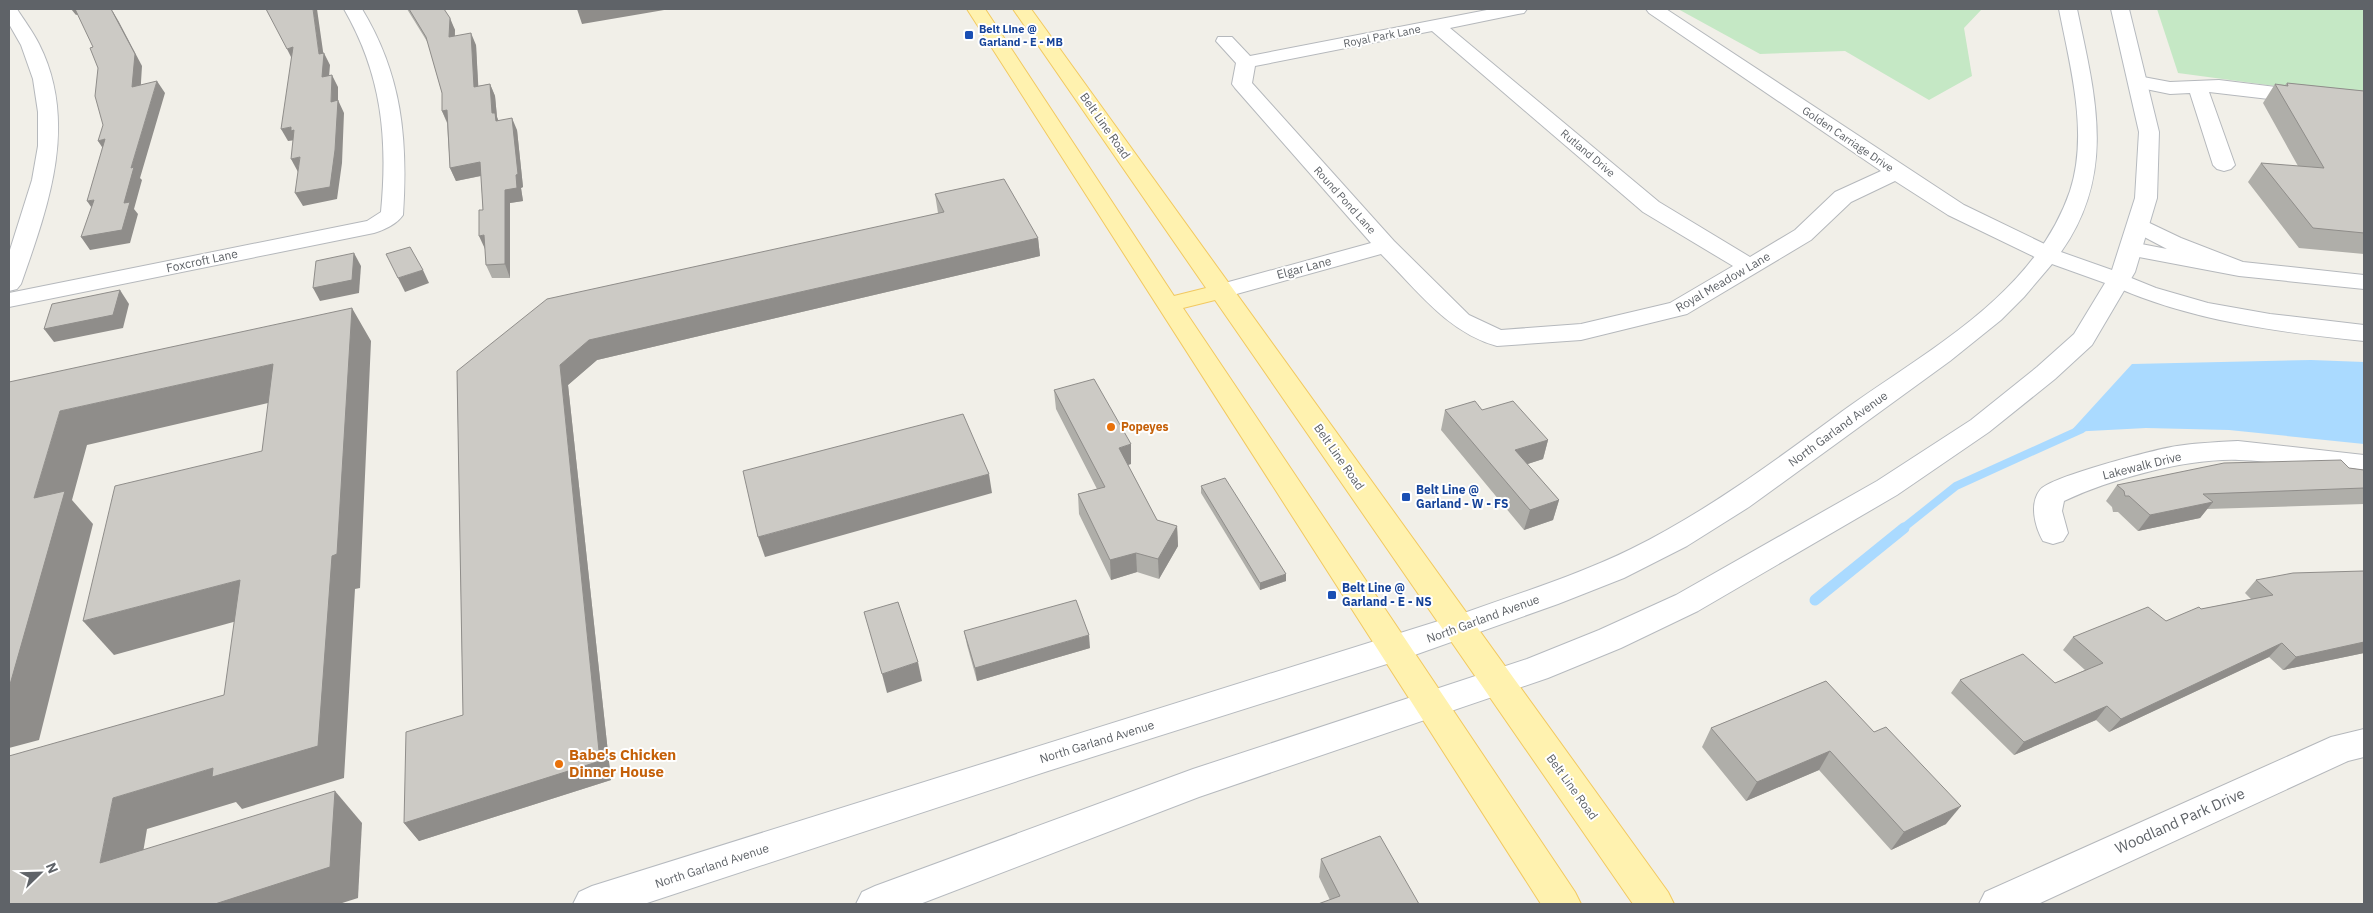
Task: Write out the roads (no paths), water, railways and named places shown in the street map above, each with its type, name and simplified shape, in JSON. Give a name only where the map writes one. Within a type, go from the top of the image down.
[{"type":"main road","name":"Belt Line Road","points":[[976,9],[1018,36],[1076,121],[1222,291],[1655,904]]},
{"type":"main road","name":"Belt Line Road","points":[[1022,9],[1018,36],[1076,121],[1170,304],[1394,650],[1562,904]]},
{"type":"main road","points":[[1170,304],[1222,291]]},
{"type":"street","name":"Foxcroft Lane","points":[[9,300],[374,226],[392,215],[396,173],[392,111],[375,49],[354,9]]},
{"type":"street","name":"Royal Park Lane","points":[[1246,62],[1518,9]]},
{"type":"street","name":"Golden Carriage Drive","points":[[1655,9],[1896,172],[1956,210],[2049,255],[2119,280]]},
{"type":"street","name":"North Garland Avenue","points":[[607,902],[1064,752],[1394,650],[1459,628],[1604,575],[1650,553],[1742,499],[1975,331],[2029,280],[2049,255],[2074,210],[2086,175],[2085,105],[2068,9]]},
{"type":"street","points":[[875,904],[1193,784],[1497,682],[1610,639],[1687,603],[1887,488],[1980,426],[2046,373],[2083,339],[2119,280],[2139,226],[2146,198],[2149,132],[2120,9]]},
{"type":"street","points":[[9,10],[28,40],[45,85],[49,109],[47,153],[42,188],[36,212],[9,284]]},
{"type":"street","name":"Rutland Drive","points":[[1436,25],[1651,207],[1751,267]]},
{"type":"street","points":[[1225,41],[1246,62]]},
{"type":"street","name":"Round Pond Lane","points":[[1246,62],[1242,84],[1386,246],[1460,320],[1497,338]]},
{"type":"street","points":[[2138,82],[2170,88],[2219,86],[2364,104]]},
{"type":"street","points":[[2198,87],[2224,164]]},
{"type":"street","name":"Royal Meadow Lane","points":[[1497,338],[1581,332],[1678,309],[1803,235],[1843,197],[1896,172]]},
{"type":"street","points":[[2139,226],[2173,243],[2239,269]]},
{"type":"street","name":"Elgar Lane","points":[[1222,291],[1386,246]]},
{"type":"street","points":[[2131,249],[2239,269],[2364,282]]},
{"type":"street","points":[[2119,280],[2144,292],[2202,310],[2364,333]]},
{"type":"street","name":"Lakewalk Drive","points":[[2053,533],[2048,511],[2050,495],[2077,483],[2176,456],[2238,450],[2364,465]]},
{"type":"street","name":"Woodland Park Drive","points":[[1998,904],[2343,747],[2364,743]]},
{"type":"water","points":[[2311,360],[2364,362],[2364,444],[2229,430],[2146,428],[2070,432],[2132,364]]},
{"type":"waterway","points":[[1902,529],[1956,486],[2082,429]]},
{"type":"waterway","points":[[1815,600],[1904,528]]},
{"type":"place","name":"Belt Line @ Garland - E - MB","points":[[969,35]]},
{"type":"place","name":"Popeyes","points":[[1111,427]]},
{"type":"place","name":"Belt Line @ Garland - W - FS","points":[[1406,497]]},
{"type":"place","name":"Belt Line @ Garland - E - NS","points":[[1332,595]]},
{"type":"place","name":"Babe's Chicken Dinner House","points":[[559,764]]}]
